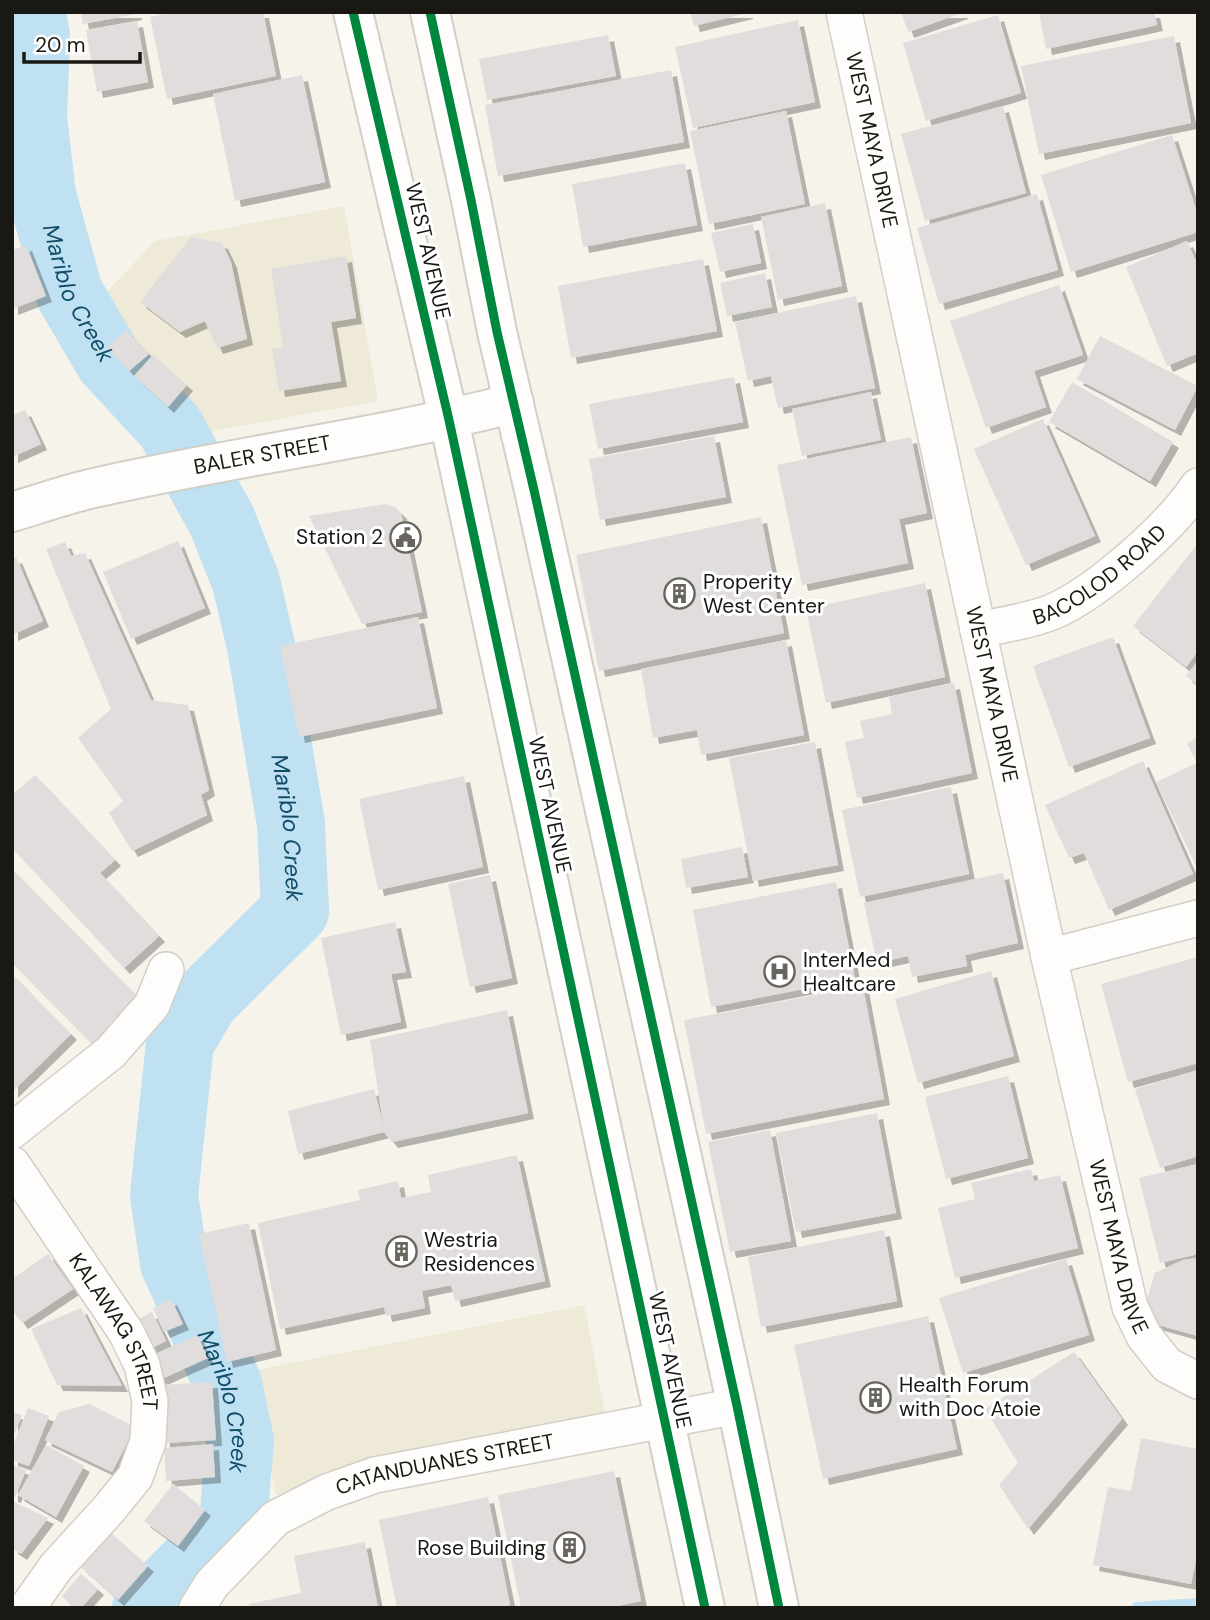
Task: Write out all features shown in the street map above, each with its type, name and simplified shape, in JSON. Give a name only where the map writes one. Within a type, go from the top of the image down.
[{"type":"main road","name":"WEST AVENUE","points":[[353,12],[450,420],[705,1608]]},
{"type":"main road","points":[[430,12],[497,332],[737,1406],[779,1608]]},
{"type":"main road","name":"BALER STREET","points":[[12,512],[91,488],[450,420],[514,403]]},
{"type":"street","name":"WEST MAYA DRIVE","points":[[844,12],[1049,957],[1130,1307],[1144,1336],[1167,1365],[1198,1381]]},
{"type":"street","name":"BACOLOD ROAD","points":[[978,630],[1051,612],[1074,600],[1106,577],[1171,520],[1198,486]]},
{"type":"street","points":[[1049,957],[1198,918]]},
{"type":"street","points":[[12,1131],[111,1052],[152,1005],[166,970]]},
{"type":"street","name":"KALAWAG STREET","points":[[12,1164],[120,1322],[142,1366],[150,1401],[148,1441],[135,1477],[56,1567],[27,1608]]},
{"type":"street","name":"CATANDUANES STREET","points":[[197,1608],[212,1584],[276,1518],[327,1492],[375,1475],[737,1406]]},
{"type":"shaded area","points":[[344,206],[378,401],[191,435],[120,366],[89,311],[155,241]]},
{"type":"shaded area","points":[[584,1305],[608,1428],[276,1495],[252,1371]]},
{"type":"building","points":[[81,12],[136,12],[136,14],[83,24]]},
{"type":"building","points":[[172,12],[263,12],[276,76],[167,99],[150,17]]},
{"type":"building","points":[[690,12],[747,12],[747,13],[694,26]]},
{"type":"building","points":[[901,12],[962,12],[962,13],[908,32]]},
{"type":"building","points":[[1039,12],[1154,12],[1157,25],[1046,49]]},
{"type":"building","points":[[998,15],[1021,93],[926,121],[903,43]]},
{"type":"building","points":[[798,20],[815,102],[693,128],[675,47]]},
{"type":"building","points":[[137,21],[148,82],[97,92],[86,30]]},
{"type":"building","points":[[608,35],[616,76],[487,100],[479,59]]},
{"type":"building","points":[[1174,36],[1191,123],[1039,154],[1021,66]]},
{"type":"building","points":[[671,70],[684,142],[498,176],[485,105]]},
{"type":"building","points":[[302,75],[325,182],[235,201],[213,94]]},
{"type":"building","points":[[1003,106],[1026,193],[925,221],[901,134]]},
{"type":"building","points":[[786,111],[805,204],[709,224],[690,131]]},
{"type":"building","points":[[1172,135],[1198,216],[1198,232],[1071,272],[1041,175]]},
{"type":"building","points":[[685,163],[697,225],[583,247],[572,184]]},
{"type":"building","points":[[1037,194],[1058,270],[939,304],[917,228]]},
{"type":"building","points":[[825,203],[842,286],[778,300],[761,217]]},
{"type":"building","points":[[753,224],[761,263],[720,272],[711,233]]},
{"type":"building","points":[[191,237],[222,243],[231,262],[247,339],[217,348],[205,321],[180,332],[140,302]]},
{"type":"building","points":[[1187,241],[1198,266],[1198,353],[1167,366],[1126,267]]},
{"type":"building","points":[[26,245],[46,296],[12,309],[12,250]]},
{"type":"building","points":[[346,256],[356,318],[331,322],[341,381],[279,391],[272,349],[283,347],[271,269]]},
{"type":"building","points":[[703,259],[717,331],[571,358],[558,286]]},
{"type":"building","points":[[765,273],[772,307],[727,316],[720,283]]},
{"type":"building","points":[[1059,285],[1083,355],[1034,371],[1046,407],[986,428],[950,321]]},
{"type":"building","points":[[856,296],[875,388],[778,408],[771,376],[748,381],[735,322]]},
{"type":"building","points":[[126,330],[149,354],[129,371],[107,348]]},
{"type":"building","points":[[1100,336],[1198,386],[1175,430],[1077,379]]},
{"type":"building","points":[[153,355],[187,385],[168,407],[134,376]]},
{"type":"building","points":[[734,377],[743,422],[598,449],[589,404]]},
{"type":"building","points":[[1072,382],[1173,442],[1150,481],[1049,422]]},
{"type":"building","points":[[871,392],[881,440],[802,456],[792,409]]},
{"type":"building","points":[[25,410],[41,444],[12,457],[12,416]]},
{"type":"building","points":[[1043,419],[1095,536],[1026,565],[974,449]]},
{"type":"building","points":[[714,436],[726,497],[600,520],[589,459]]},
{"type":"building","points":[[911,437],[927,513],[899,519],[908,563],[802,585],[777,465]]},
{"type":"building","points":[[386,504],[401,513],[422,612],[362,624],[309,516]]},
{"type":"building","name":"Properity West Center","points":[[761,517],[784,633],[599,671],[576,555]]},
{"type":"building","points":[[178,541],[205,608],[131,639],[103,572]]},
{"type":"building","points":[[65,542],[71,556],[85,553],[151,700],[188,705],[209,790],[201,795],[207,815],[132,851],[109,813],[123,801],[78,738],[111,709],[46,549]]},
{"type":"building","points":[[1198,543],[1198,651],[1186,667],[1133,626]]},
{"type":"building","points":[[16,557],[43,621],[12,635],[12,559]]},
{"type":"building","points":[[925,583],[945,677],[826,703],[806,609]]},
{"type":"building","points":[[418,617],[437,708],[299,737],[280,646]]},
{"type":"building","points":[[1113,637],[1150,738],[1069,767],[1033,666]]},
{"type":"building","points":[[786,640],[804,735],[701,755],[697,730],[653,738],[641,669]]},
{"type":"building","points":[[1198,661],[1198,685],[1186,676]]},
{"type":"building","points":[[954,683],[972,773],[857,798],[845,742],[864,738],[860,721],[892,714],[889,697]]},
{"type":"building","points":[[1198,737],[1198,870],[1156,782],[1197,763],[1187,743]]},
{"type":"building","points":[[815,742],[838,865],[753,881],[729,758]]},
{"type":"building","points":[[1143,761],[1193,874],[1109,910],[1084,853],[1069,858],[1045,805]]},
{"type":"building","points":[[35,775],[115,860],[100,873],[159,936],[124,968],[12,848],[12,795]]},
{"type":"building","points":[[464,776],[483,867],[378,890],[359,799]]},
{"type":"building","points":[[951,787],[969,874],[860,897],[842,810]]},
{"type":"building","points":[[742,847],[748,877],[686,888],[681,859]]},
{"type":"building","points":[[12,869],[139,998],[92,1044],[12,963]]},
{"type":"building","points":[[1003,873],[1018,943],[965,955],[967,966],[912,977],[908,956],[877,963],[864,903]]},
{"type":"building","points":[[490,875],[512,978],[470,987],[448,884]]},
{"type":"building","points":[[836,882],[855,979],[711,1007],[693,910]]},
{"type":"building","points":[[395,922],[406,972],[391,974],[401,1022],[341,1035],[321,938]]},
{"type":"building","points":[[1198,957],[1198,1063],[1128,1082],[1101,984]]},
{"type":"building","points":[[991,971],[1014,1056],[918,1083],[895,999]]},
{"type":"building","points":[[12,974],[71,1034],[12,1092]]},
{"type":"building","points":[[863,986],[884,1099],[706,1134],[684,1020]]},
{"type":"building","points":[[507,1010],[528,1113],[392,1142],[384,1132],[298,1154],[288,1111],[374,1089],[384,1128],[370,1040]]},
{"type":"building","points":[[1198,1070],[1198,1156],[1160,1168],[1135,1089]]},
{"type":"building","points":[[1008,1076],[1028,1158],[946,1179],[925,1097]]},
{"type":"building","points":[[877,1113],[896,1213],[796,1232],[776,1133]]},
{"type":"building","points":[[770,1130],[791,1241],[730,1252],[708,1142]]},
{"type":"building","name":"Westria Residences","points":[[517,1155],[545,1281],[455,1301],[451,1285],[422,1291],[425,1308],[386,1316],[384,1307],[280,1329],[258,1223],[360,1200],[358,1190],[398,1181],[401,1198],[431,1192],[428,1175]]},
{"type":"building","points":[[1198,1164],[1198,1254],[1160,1263],[1139,1178]]},
{"type":"building","points":[[1031,1169],[1034,1181],[1060,1175],[1078,1248],[955,1278],[938,1208],[975,1199],[971,1183]]},
{"type":"building","points":[[249,1223],[276,1350],[227,1362],[199,1234]]},
{"type":"building","points":[[884,1230],[897,1301],[761,1327],[748,1257]]},
{"type":"building","points":[[48,1254],[73,1289],[22,1323],[12,1310],[12,1279]]},
{"type":"building","points":[[1198,1258],[1198,1336],[1141,1320],[1155,1273],[1183,1260]]},
{"type":"building","points":[[1066,1259],[1089,1335],[963,1373],[939,1298]]},
{"type":"building","points":[[171,1299],[183,1324],[164,1332],[153,1308]]},
{"type":"building","points":[[81,1308],[122,1386],[57,1385],[31,1329]]},
{"type":"building","points":[[152,1312],[166,1341],[145,1351],[132,1322]]},
{"type":"building","name":"Health Forum with Doc Atoie","points":[[928,1316],[957,1449],[823,1479],[794,1345]]},
{"type":"building","points":[[197,1335],[208,1358],[157,1381],[147,1358]]},
{"type":"building","points":[[1074,1352],[1122,1419],[1028,1529],[999,1485],[1018,1463],[985,1409]]},
{"type":"building","points":[[212,1382],[216,1440],[164,1443],[161,1385]]},
{"type":"building","points":[[89,1404],[135,1427],[112,1472],[45,1440],[59,1412]]},
{"type":"building","points":[[28,1408],[49,1416],[29,1466],[12,1460],[12,1448]]},
{"type":"building","points":[[12,1412],[22,1415],[12,1440]]},
{"type":"building","points":[[1141,1438],[1198,1449],[1198,1550],[1191,1584],[1093,1565],[1108,1487],[1131,1491]]},
{"type":"building","points":[[213,1444],[215,1477],[166,1481],[164,1448]]},
{"type":"building","points":[[46,1445],[84,1466],[56,1517],[18,1495]]},
{"type":"building","points":[[12,1465],[26,1470],[15,1497],[12,1496]]},
{"type":"building","name":"Rose Building","points":[[614,1471],[641,1601],[608,1608],[521,1608],[498,1495]]},
{"type":"building","points":[[173,1484],[205,1510],[178,1546],[144,1521]]},
{"type":"building","points":[[488,1497],[510,1605],[498,1608],[397,1608],[379,1520]]},
{"type":"building","points":[[12,1501],[48,1518],[21,1554],[12,1548]]},
{"type":"building","points":[[110,1532],[148,1566],[118,1600],[80,1566]]},
{"type":"building","points":[[365,1542],[378,1608],[250,1608],[249,1604],[301,1593],[294,1556]]},
{"type":"building","points":[[81,1574],[98,1589],[81,1608],[74,1608],[62,1596]]},
{"type":"waterway","name":"Mariblo Creek","points":[[32,12],[36,36],[33,118],[42,195],[69,293],[109,361],[170,427],[222,521],[246,582],[261,646],[291,824],[295,911],[205,1000],[180,1043],[164,1195],[174,1263],[228,1384],[240,1441],[233,1523],[146,1608]]},
{"type":"waterway","points":[[1137,1608],[1198,1604]]},
{"type":"cycle path","points":[[353,12],[449,420],[705,1608]]},
{"type":"cycle path","points":[[430,12],[497,332],[737,1406],[779,1608]]},
{"type":"place","name":"Station 2","points":[[406,537]]},
{"type":"place","name":"Properity West Center","points":[[680,594]]},
{"type":"place","name":"InterMed Healtcare","points":[[780,972]]},
{"type":"place","name":"Westria Residences","points":[[401,1252]]},
{"type":"place","name":"Health Forum with Doc Atoie","points":[[876,1397]]},
{"type":"place","name":"Rose Building","points":[[569,1548]]}]
